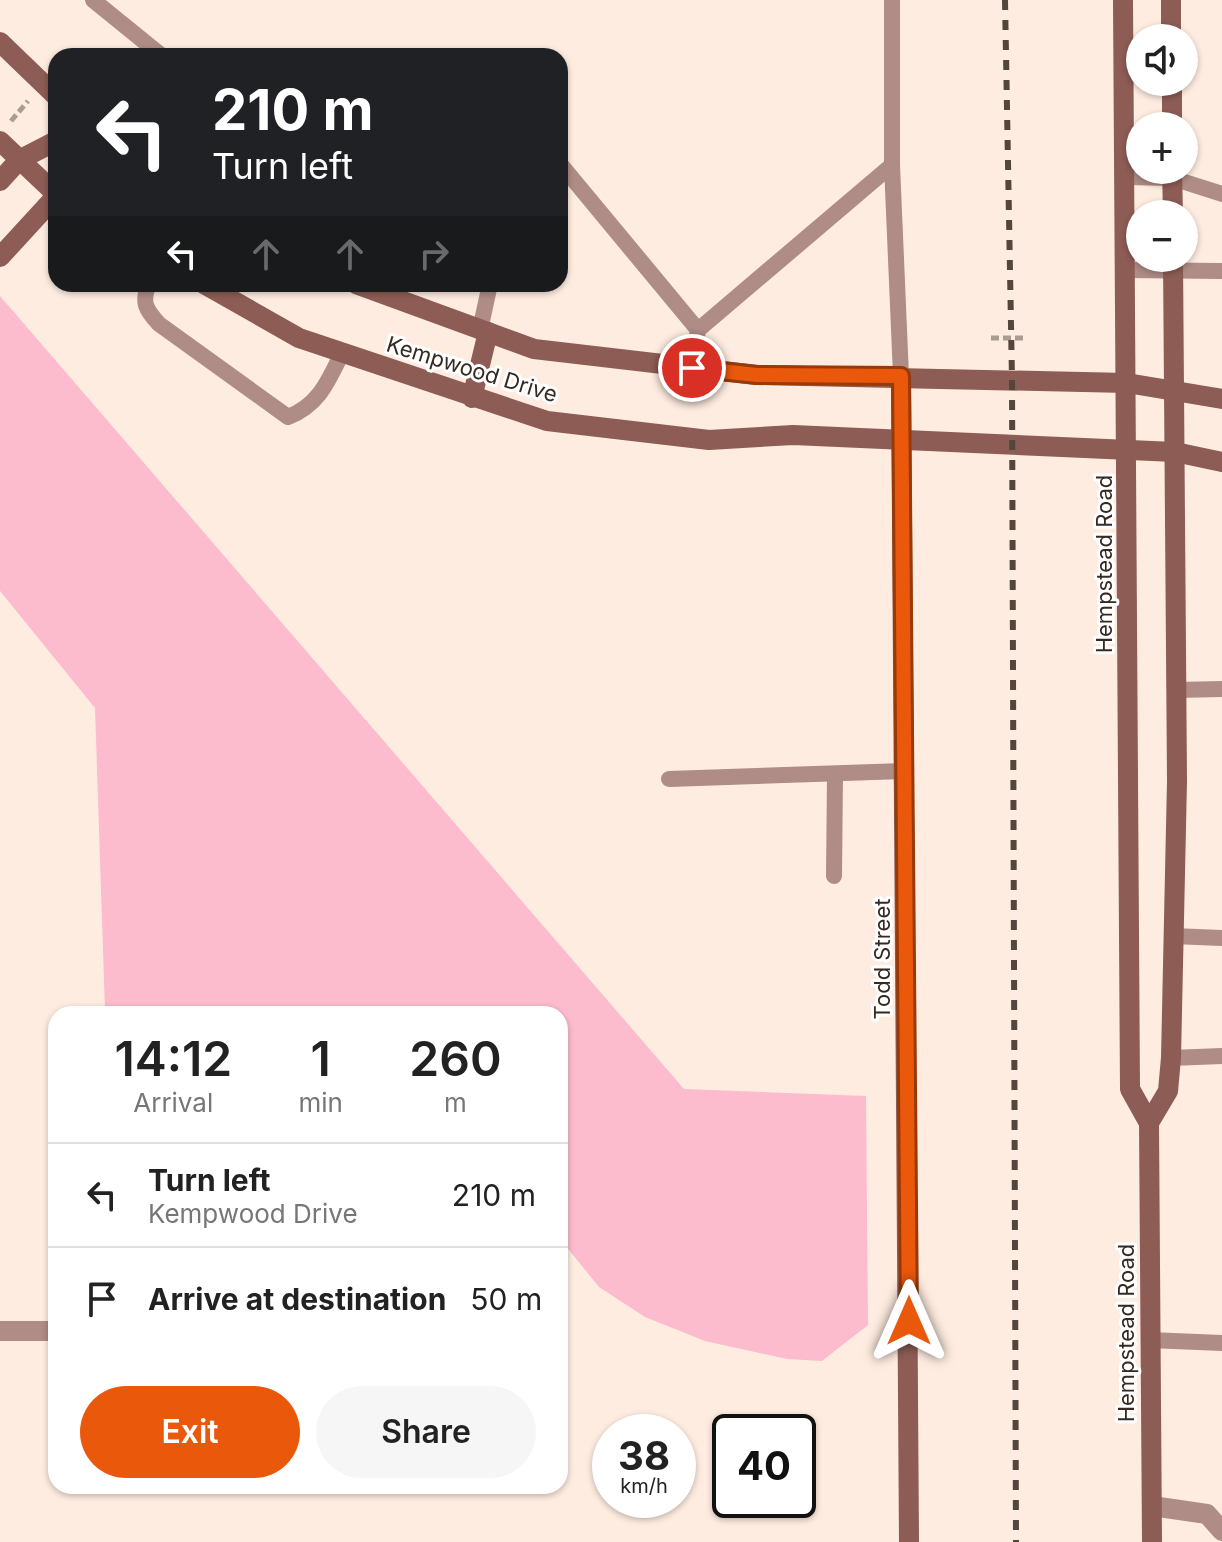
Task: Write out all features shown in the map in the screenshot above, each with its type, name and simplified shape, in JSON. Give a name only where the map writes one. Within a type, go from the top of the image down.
[{"type":"main road","name":"Hempstead Road","points":[[1123,0],[1126,270]]},
{"type":"main road","points":[[1171,0],[1171,24]]},
{"type":"main road","points":[[0,42],[48,88]]},
{"type":"main road","points":[[0,141],[48,187]]},
{"type":"main road","points":[[0,181],[19,160],[48,145]]},
{"type":"main road","points":[[0,257],[48,204]]},
{"type":"main road","name":"Hempstead Road","points":[[1126,272],[1130,1089],[1149,1123],[1152,1542]]},
{"type":"main road","name":"Hempstead Road","points":[[1149,1123],[1168,1091],[1171,1058],[1177,690],[1173,272]]},
{"type":"main road","name":"Kempwood Drive","points":[[218,292],[299,338],[547,421],[709,440],[793,435],[1175,452],[1222,462]]},
{"type":"main road","name":"Kempwood Drive","points":[[378,292],[534,349],[757,375],[1127,383],[1174,388],[1222,399]]},
{"type":"main road","points":[[472,398],[484,331]]},
{"type":"main road","name":"Todd Street","points":[[901,376],[909,1542]]},
{"type":"street","points":[[0,1331],[48,1331]]},
{"type":"street","points":[[1152,1506],[1207,1514],[1222,1531]]},
{"type":"lane","points":[[93,0],[152,48]]},
{"type":"lane","points":[[892,0],[892,165],[901,376]]},
{"type":"lane","points":[[692,368],[698,330],[892,165]]},
{"type":"lane","points":[[568,173],[698,330]]},
{"type":"lane","points":[[1197,184],[1222,194]]},
{"type":"lane","points":[[1198,268],[1222,271]]},
{"type":"lane","points":[[146,292],[147,311],[159,324],[288,417],[302,412],[321,395],[342,353]]},
{"type":"lane","points":[[484,331],[489,292]]},
{"type":"lane","points":[[1177,690],[1222,689]]},
{"type":"lane","points":[[669,779],[904,771]]},
{"type":"lane","points":[[834,876],[835,775]]},
{"type":"lane","points":[[1172,936],[1222,938]]},
{"type":"lane","points":[[1171,1058],[1222,1056]]},
{"type":"lane","points":[[1149,1340],[1222,1343]]},
{"type":"path","points":[[11,121],[30,98]]},
{"type":"path","points":[[991,338],[1027,338]]},
{"type":"shaded area","points":[[0,296],[684,1089],[866,1096],[868,1325],[822,1361],[787,1359],[705,1341],[645,1317],[599,1287],[568,1249],[568,1006],[105,1006],[95,708],[0,591]]},
{"type":"railway","points":[[1005,0],[1012,379],[1016,1542]]},
{"type":"route","points":[[692,368],[757,375],[901,376],[909,1321]]}]
